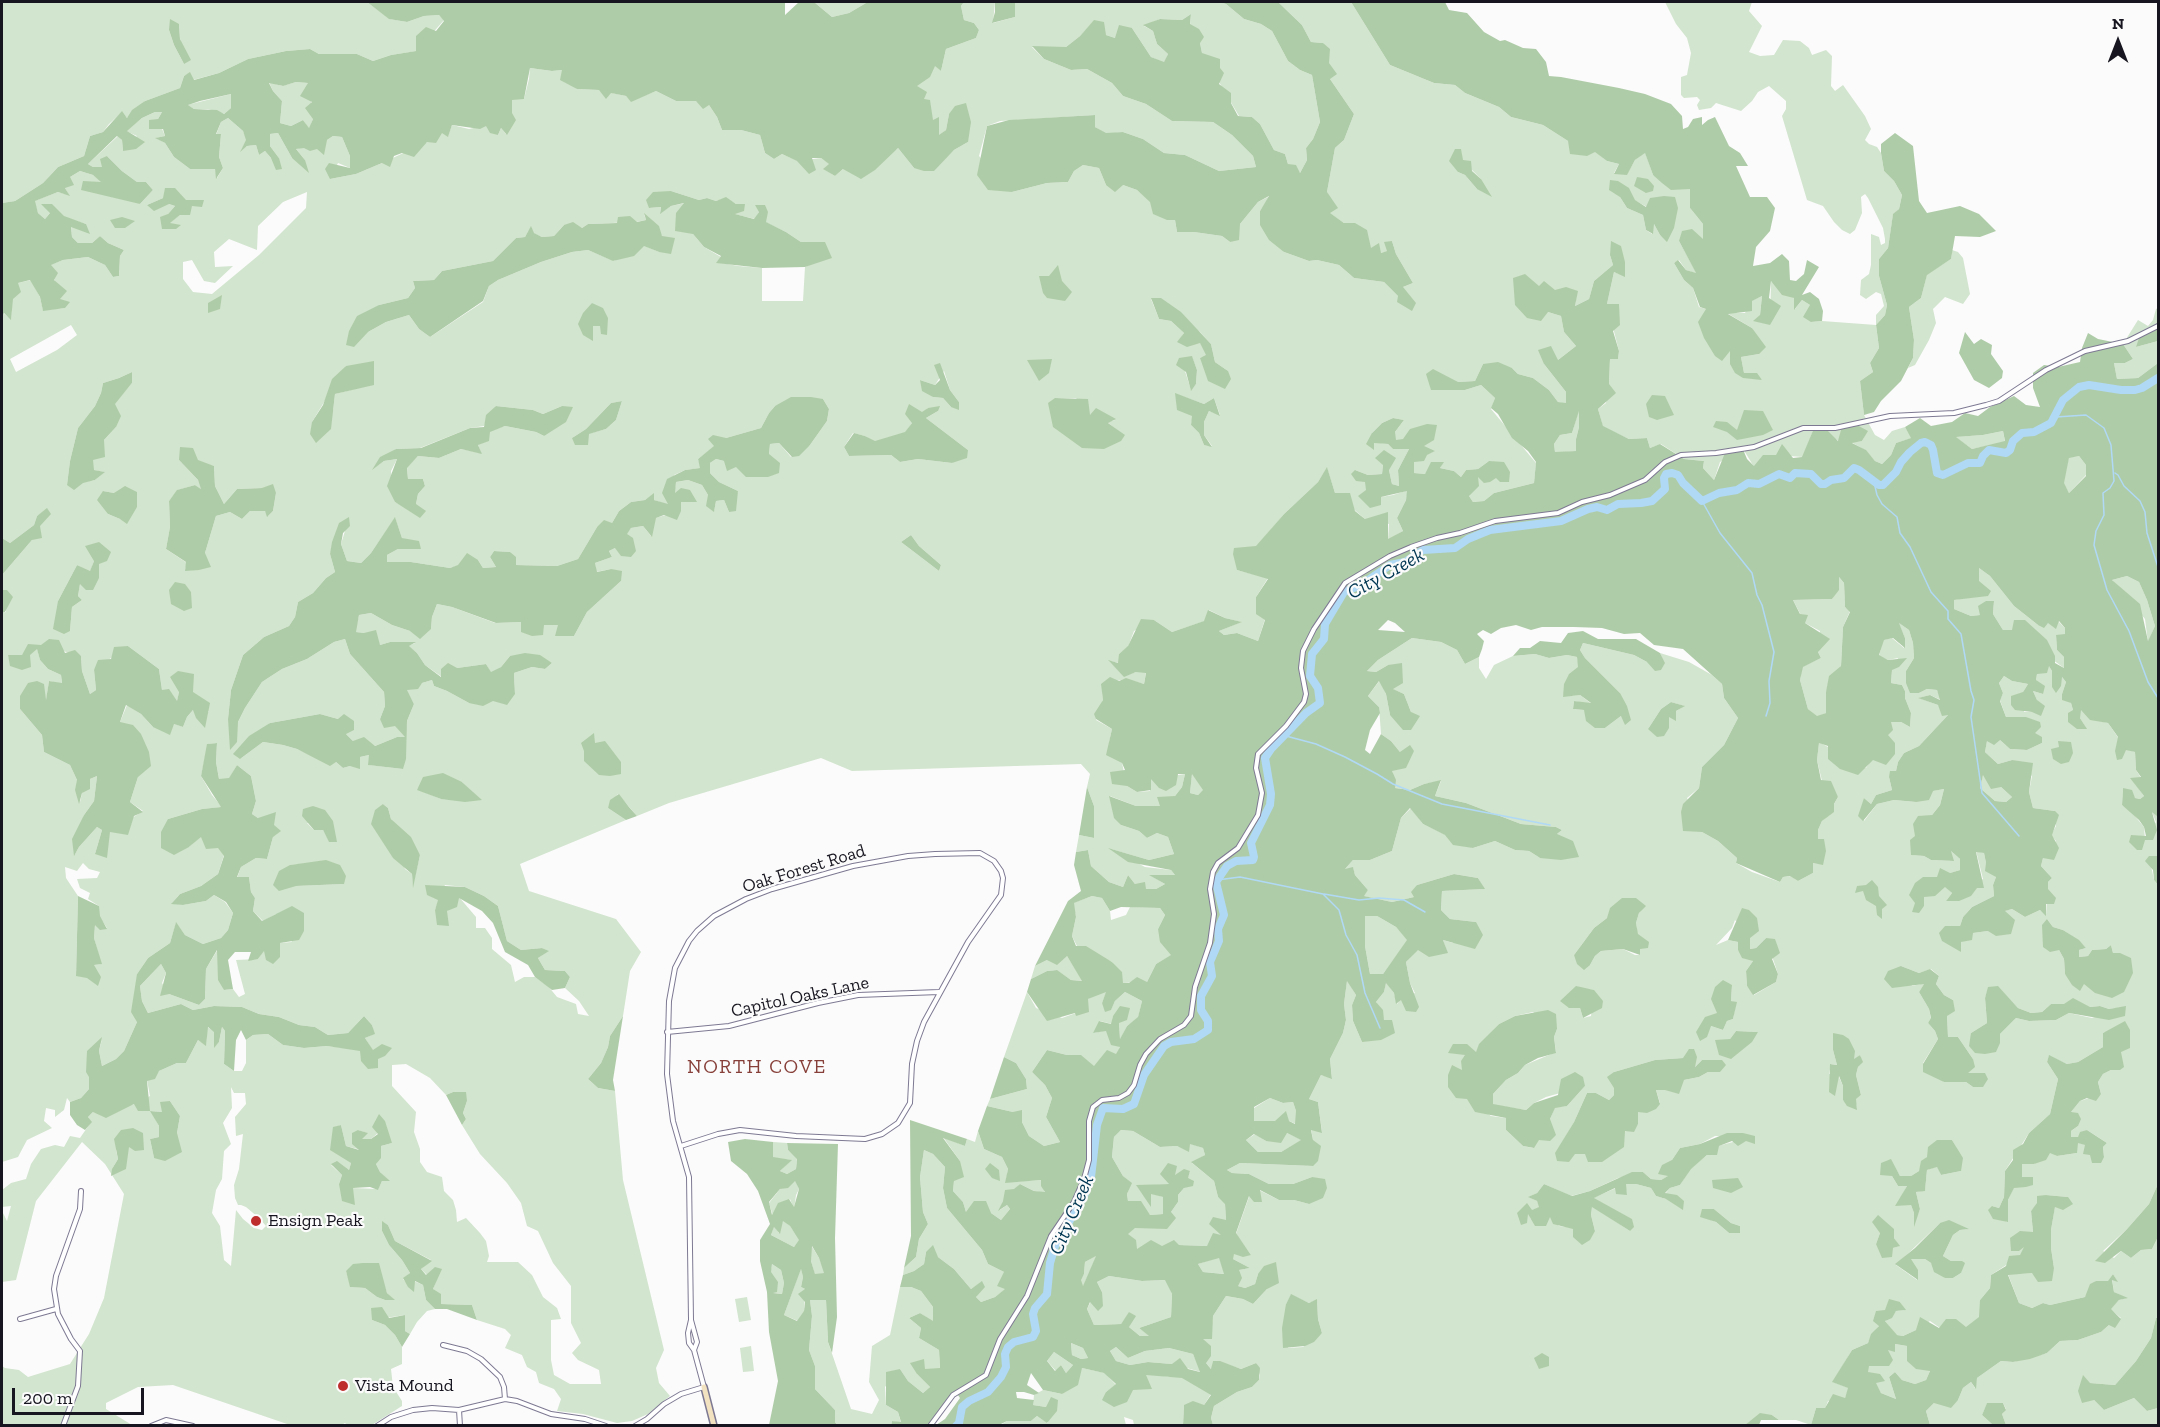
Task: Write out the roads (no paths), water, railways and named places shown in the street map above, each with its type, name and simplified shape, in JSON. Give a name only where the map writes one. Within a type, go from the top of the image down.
[{"type":"street","points":[[930,1425],[953,1395],[986,1375],[1000,1340],[1027,1296],[1051,1236],[1074,1202],[1089,1167],[1089,1121],[1094,1107],[1102,1100],[1119,1098],[1128,1093],[1134,1085],[1146,1054],[1160,1039],[1184,1025],[1191,1016],[1195,987],[1208,950],[1213,923],[1214,906],[1210,889],[1213,872],[1218,863],[1238,849],[1258,815],[1262,793],[1256,768],[1257,754],[1287,726],[1304,702],[1306,694],[1301,668],[1303,651],[1314,629],[1344,583],[1390,556],[1428,541],[1460,534],[1495,521],[1558,513],[1582,502],[1610,495],[1645,480],[1665,462],[1681,455],[1716,453],[1754,447],[1803,428],[1835,428],[1890,416],[1954,413],[1999,401],[2046,370],[2085,351],[2128,341],[2158,326]]},
{"type":"street","name":"Oak Forest Road","points":[[704,1387],[694,1350],[689,1343],[688,1333],[691,1320],[690,1187],[668,1094],[667,1013],[672,978],[678,959],[688,941],[714,916],[746,899],[772,889],[853,866],[908,856],[974,853],[987,855],[998,866],[1003,878],[1001,895],[968,942],[939,992]]},
{"type":"street","points":[[681,1146],[718,1134],[740,1130],[791,1136],[865,1139],[891,1130],[903,1117],[910,1104],[912,1064],[917,1041],[939,992]]},
{"type":"street","name":"Capitol Oaks Lane","points":[[667,1032],[729,1026],[858,995],[939,992]]},
{"type":"street","points":[[63,1425],[78,1386],[80,1351],[71,1339],[56,1309],[54,1283],[80,1209],[81,1191]]},
{"type":"street","points":[[20,1319],[56,1309]]},
{"type":"street","points":[[443,1345],[467,1351],[488,1365],[502,1381],[505,1399]]},
{"type":"street","points":[[635,1425],[681,1394],[704,1387],[714,1425]]},
{"type":"street","points":[[377,1425],[398,1414],[413,1410],[432,1408],[459,1410],[505,1399],[518,1401],[551,1414],[606,1425]]},
{"type":"street","points":[[459,1410],[460,1425]]},
{"type":"street","points":[[151,1425],[171,1420],[192,1425]]},
{"type":"waterway","name":"City Creek","points":[[956,1426],[959,1423],[962,1407],[988,1392],[1001,1377],[1006,1367],[1005,1354],[1008,1347],[1014,1342],[1033,1337],[1036,1331],[1033,1314],[1035,1308],[1047,1294],[1050,1263],[1055,1246],[1084,1196],[1091,1177],[1097,1125],[1103,1108],[1123,1109],[1134,1104],[1144,1075],[1164,1046],[1171,1042],[1194,1039],[1208,1030],[1208,1021],[1201,1010],[1201,996],[1212,976],[1210,962],[1219,941],[1218,929],[1224,915],[1216,882],[1227,866],[1236,861],[1253,860],[1251,843],[1270,805],[1271,794],[1265,758],[1306,713],[1320,703],[1318,688],[1310,676],[1312,654],[1324,639],[1325,624],[1344,592],[1361,585],[1390,565],[1405,562],[1423,550],[1455,548],[1468,539],[1490,530],[1561,521],[1597,507],[1607,510],[1618,504],[1652,501],[1665,489],[1666,474],[1678,475],[1702,501],[1719,493],[1737,490],[1748,483],[1759,484],[1779,474],[1790,478],[1795,473],[1811,474],[1821,484],[1825,484],[1831,480],[1844,478],[1854,468],[1879,485],[1883,485],[1896,472],[1910,452],[1925,442],[1931,445],[1933,450],[1937,473],[1943,475],[1968,463],[1980,463],[1989,450],[2006,453],[2010,450],[2013,441],[2022,433],[2034,432],[2051,423],[2063,400],[2079,387],[2089,385],[2135,390],[2158,378]]},
{"type":"waterway","points":[[2056,417],[2086,415],[2104,428],[2111,445],[2114,481],[2103,493],[2104,515],[2096,531],[2094,545],[2107,590],[2129,631],[2148,682],[2158,698]]},
{"type":"waterway","points":[[2115,473],[2124,486],[2140,501],[2145,512],[2147,533],[2158,567]]},
{"type":"waterway","points":[[1874,482],[1882,504],[1897,517],[1900,533],[1910,547],[1931,592],[1948,611],[1948,619],[1961,634],[1974,700],[1971,717],[1982,793],[2019,836]]},
{"type":"waterway","points":[[1702,501],[1720,533],[1752,573],[1762,605],[1774,652],[1769,681],[1770,703],[1766,716]]},
{"type":"waterway","points":[[1286,736],[1316,744],[1345,757],[1393,784],[1442,804],[1550,825]]},
{"type":"waterway","points":[[1217,880],[1240,877],[1323,894],[1339,910],[1346,935],[1357,955],[1365,993],[1380,1028]]},
{"type":"waterway","points":[[1324,894],[1359,900],[1379,898],[1404,900],[1425,912]]},
{"type":"place","name":"Ensign Peak","points":[[256,1221]]},
{"type":"place","name":"Vista Mound","points":[[343,1386]]},
{"type":"district","name":"NORTH COVE","points":[[757,1067]]}]
